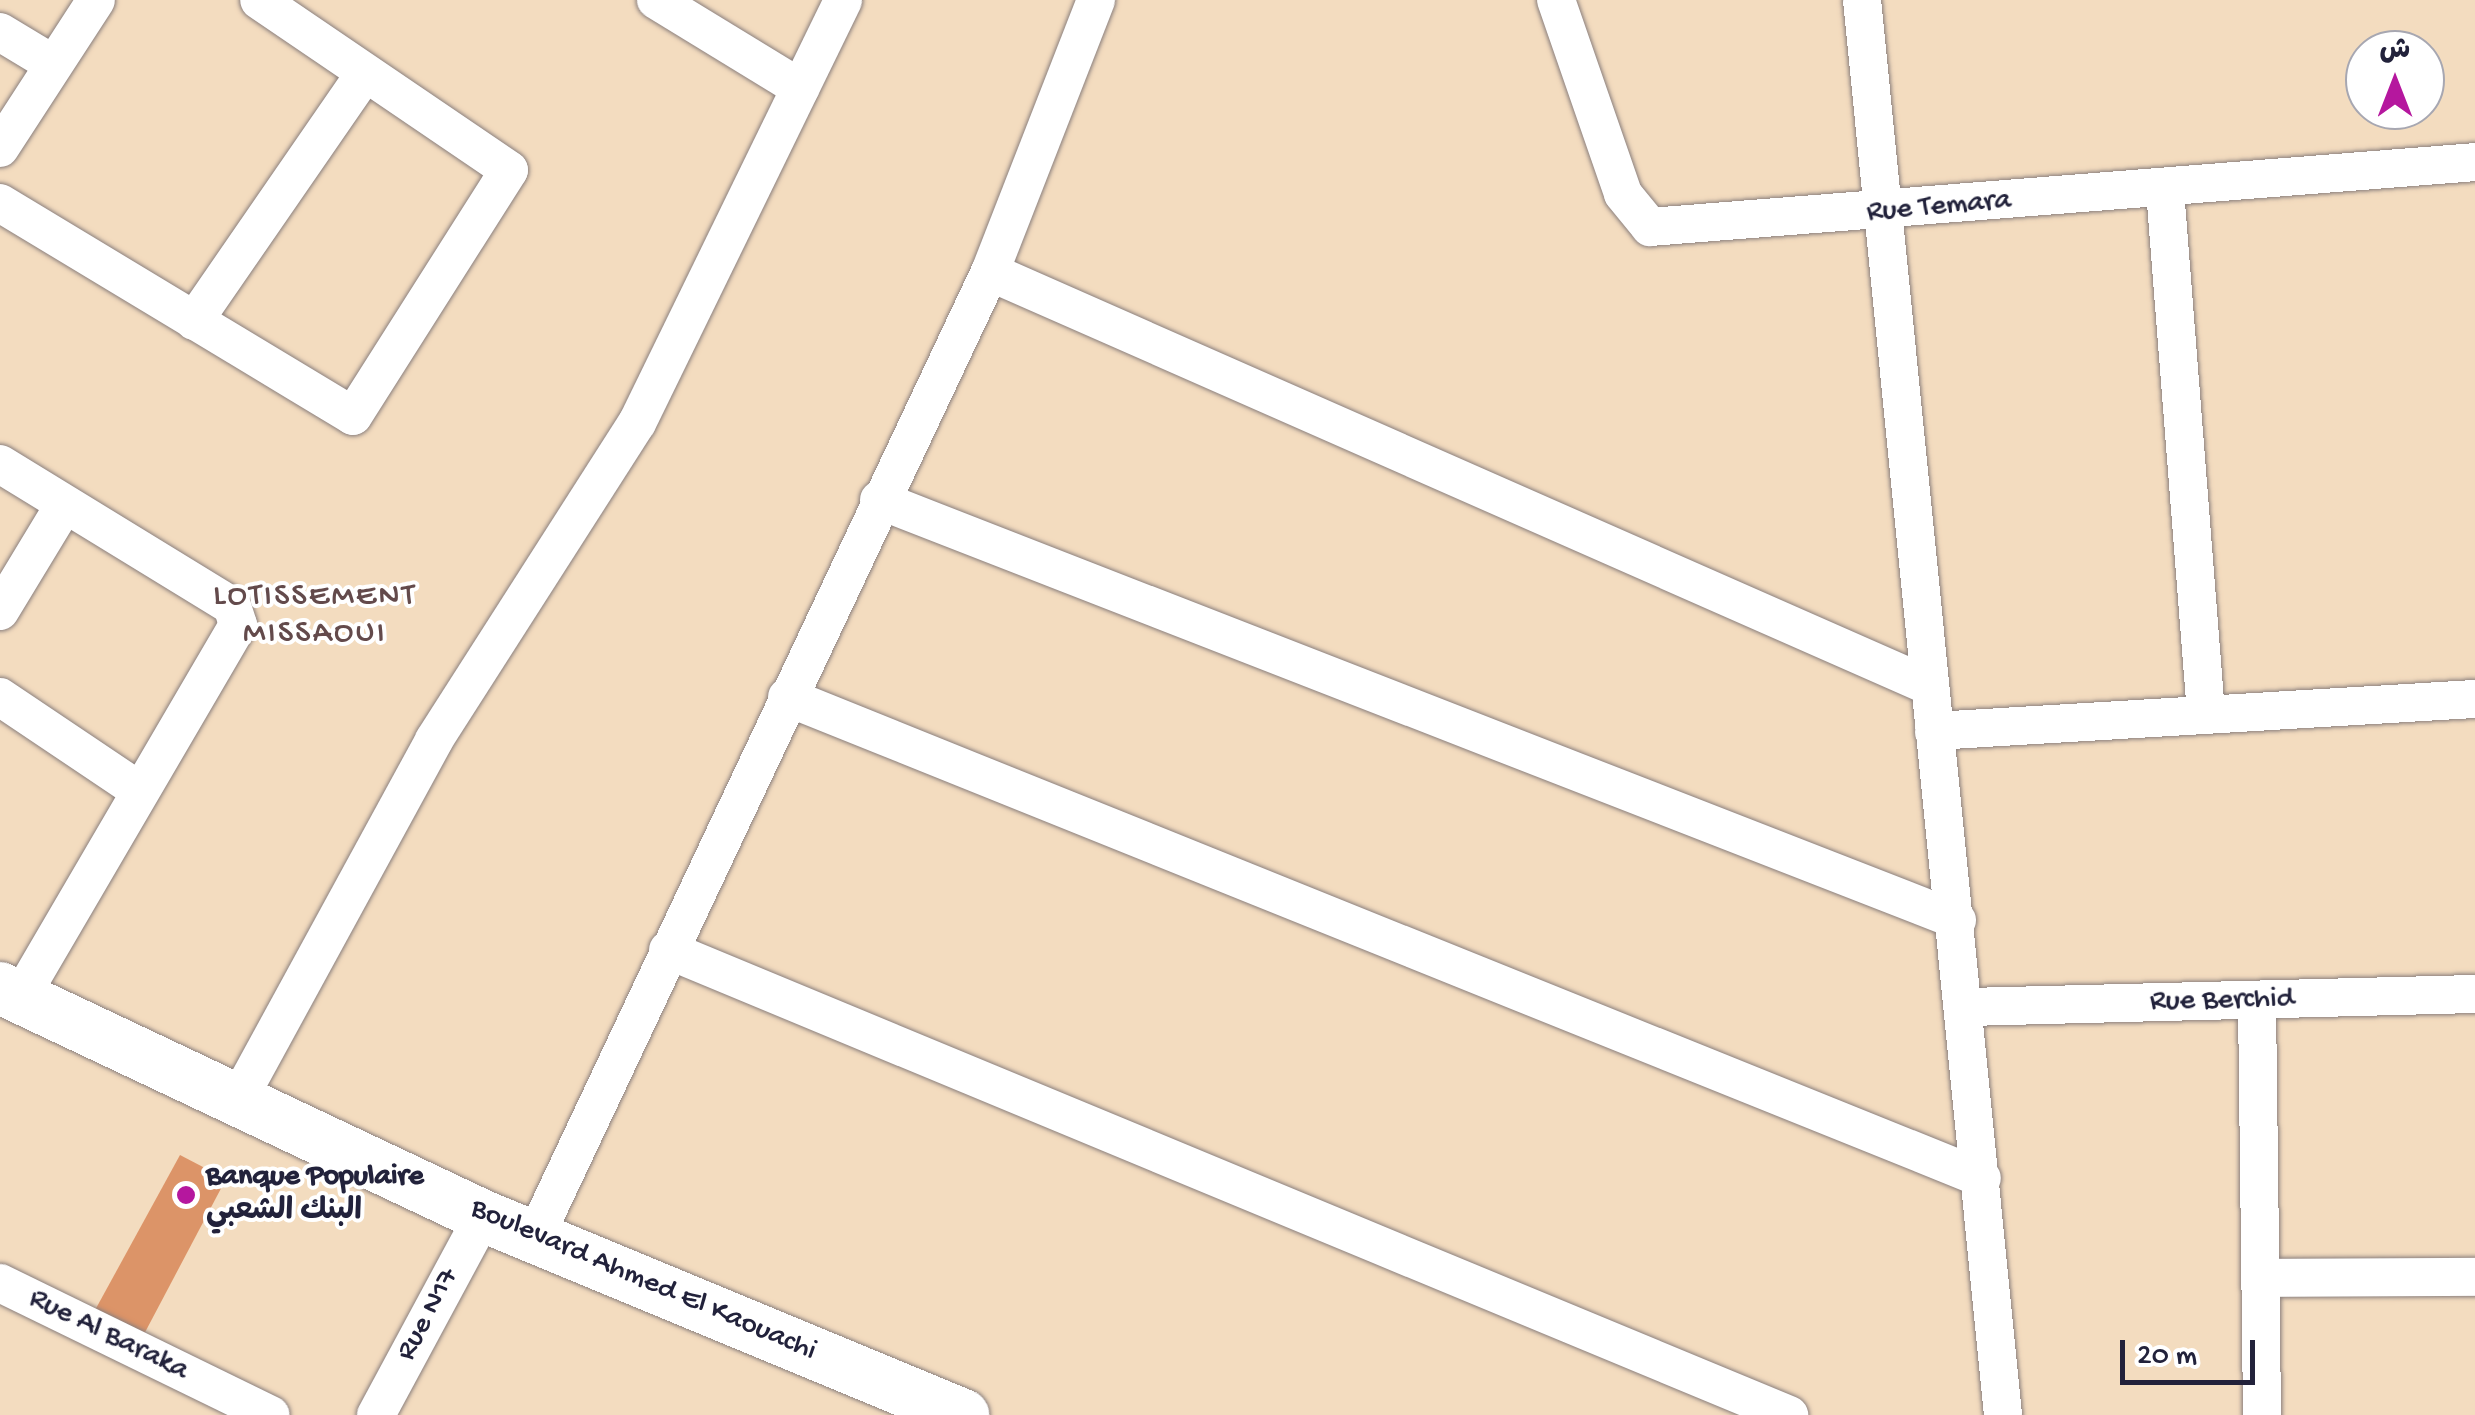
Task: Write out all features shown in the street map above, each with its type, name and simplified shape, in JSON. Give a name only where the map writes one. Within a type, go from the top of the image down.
[{"type":"street","points":[[0,148],[96,0]]},
{"type":"street","points":[[0,203],[339,413],[364,408],[509,170],[259,0]]},
{"type":"street","points":[[656,0],[800,88]]},
{"type":"street","points":[[238,1100],[434,740],[638,423],[843,0]]},
{"type":"street","points":[[535,1237],[990,272],[1096,0]]},
{"type":"street","name":"Rue Temara","points":[[1556,0],[1623,194],[1650,227],[2165,190],[2475,162]]},
{"type":"street","points":[[1862,0],[1934,732],[1968,1007],[2003,1415]]},
{"type":"street","points":[[0,32],[53,64]]},
{"type":"street","points":[[194,321],[365,73]]},
{"type":"street","points":[[2165,190],[2206,712]]},
{"type":"street","points":[[990,272],[1930,686]]},
{"type":"street","points":[[0,464],[238,615],[137,789],[10,993]]},
{"type":"street","points":[[880,500],[1957,920]]},
{"type":"street","points":[[0,611],[63,507]]},
{"type":"street","points":[[0,697],[137,789]]},
{"type":"street","points":[[787,697],[1982,1178]]},
{"type":"street","points":[[1934,732],[2206,712],[2475,699]]},
{"type":"street","points":[[668,950],[1789,1415]]},
{"type":"street","name":"Boulevard Ahmed El Kaouachi","points":[[10,993],[482,1216],[963,1415]]},
{"type":"street","name":"Rue Berchid","points":[[1968,1007],[2475,994]]},
{"type":"street","points":[[2257,1002],[2262,1415]]},
{"type":"street","name":"Rue N17","points":[[376,1415],[482,1216]]},
{"type":"street","points":[[2260,1278],[2475,1277]]},
{"type":"street","name":"Rue Al Baraka","points":[[0,1282],[271,1415]]},
{"type":"building","points":[[180,1155],[226,1179],[142,1338],[94,1312]]},
{"type":"place","name":"Banque Populaire البنك الشعبي","points":[[186,1195]]},
{"type":"district","name":"LOTISSEMENT MISSAOUI","points":[[315,616]]}]
